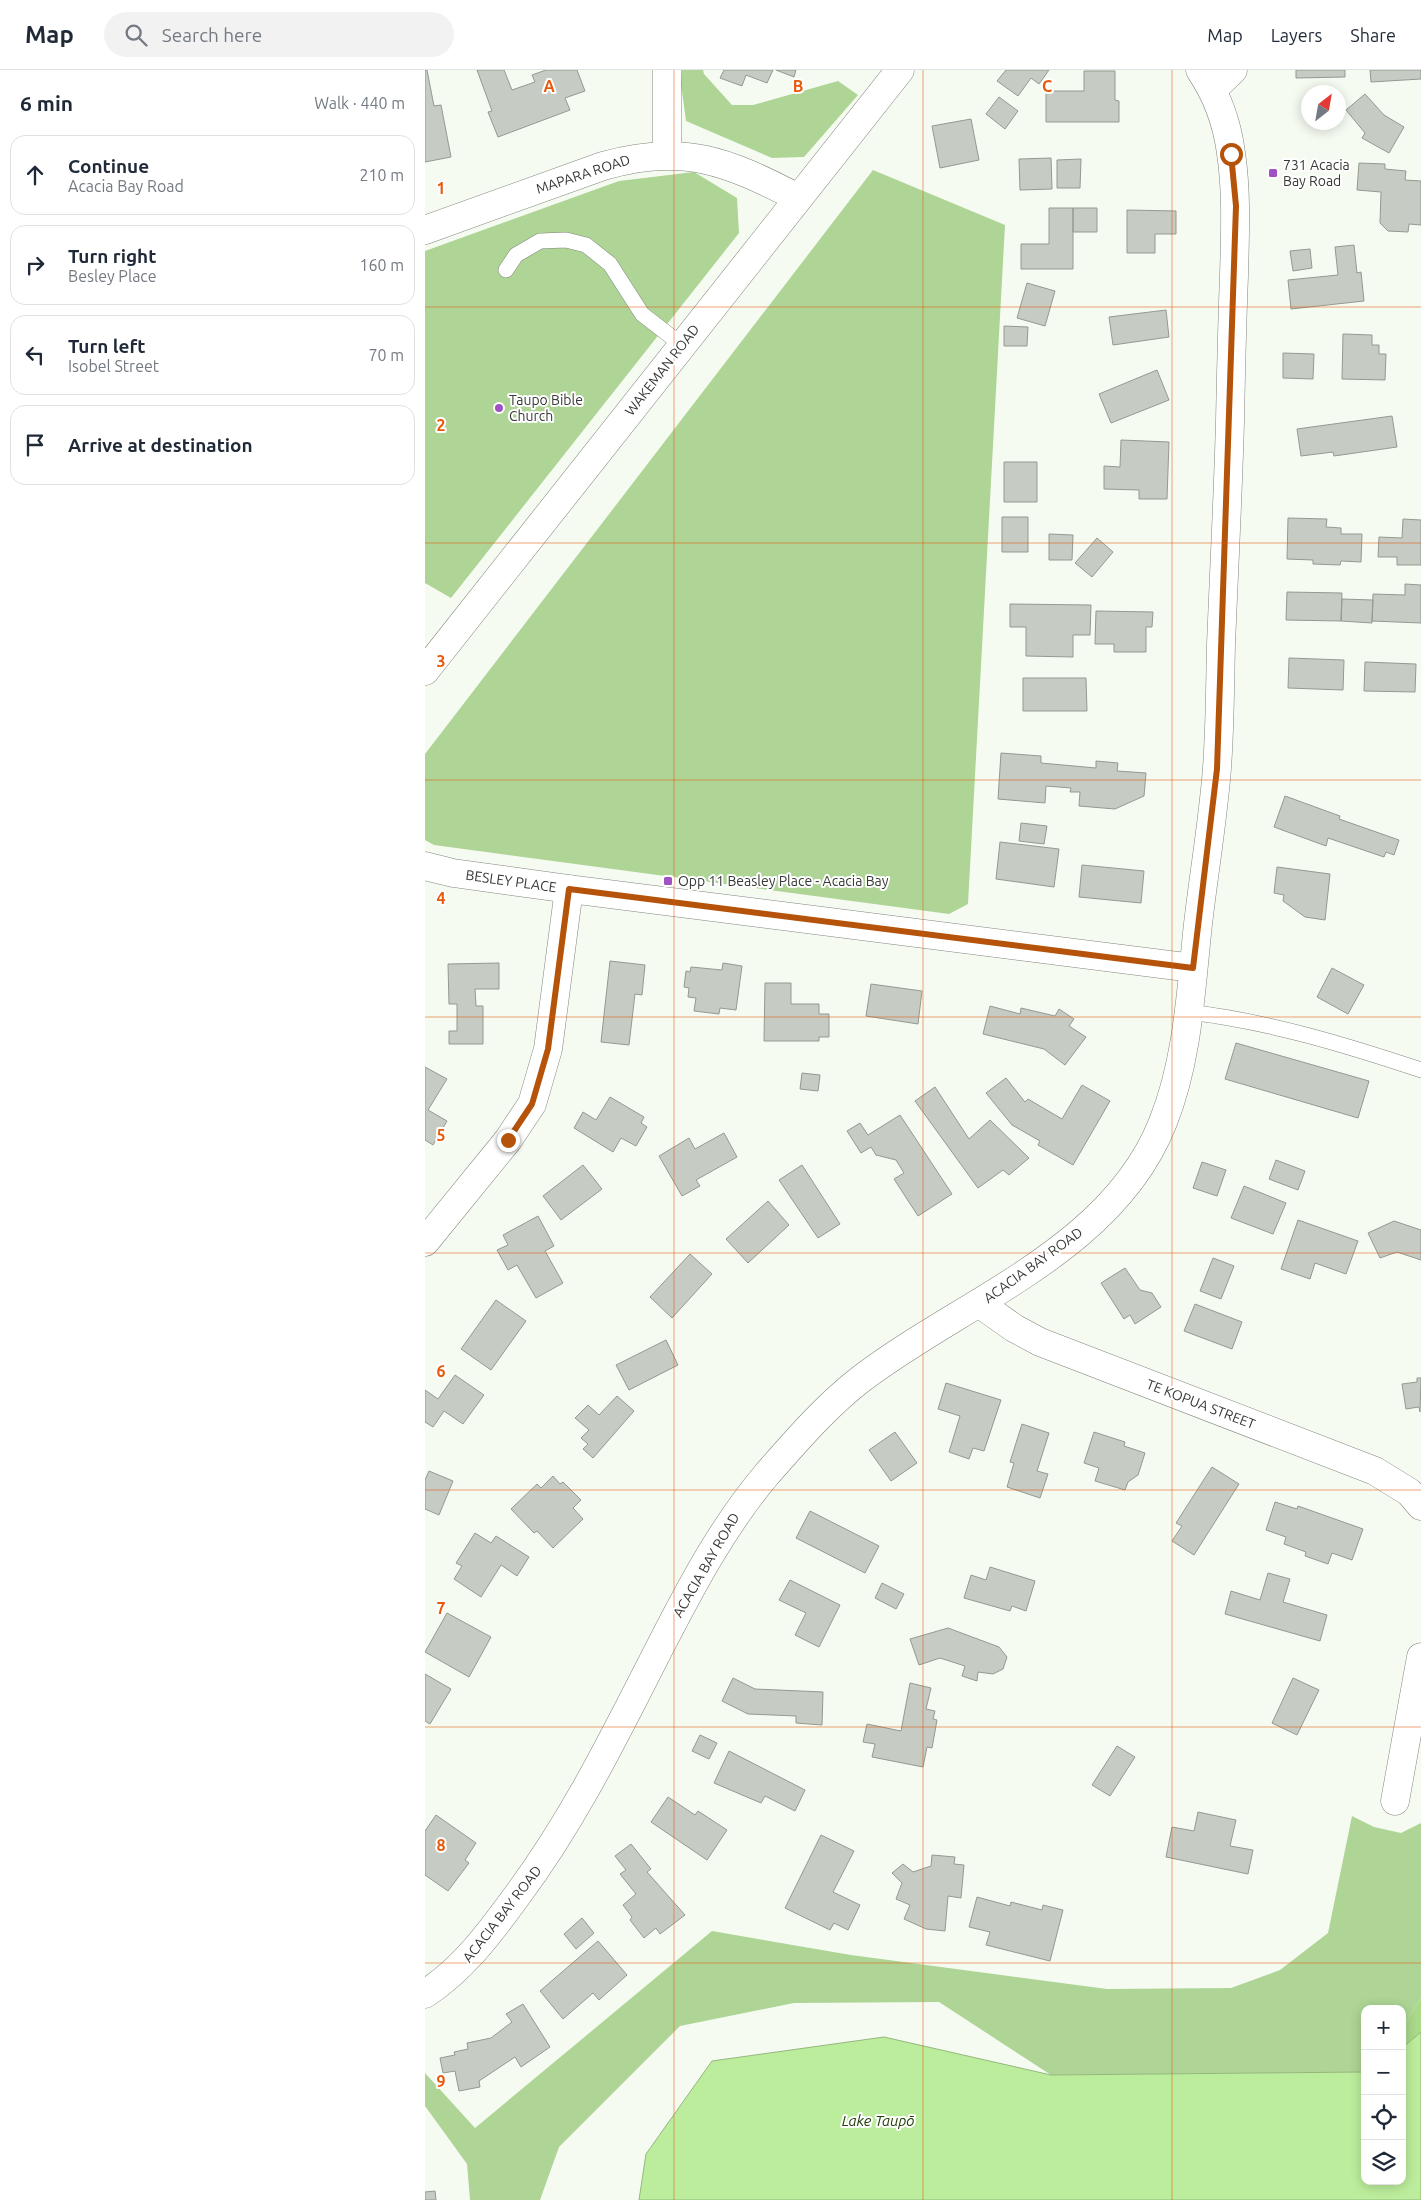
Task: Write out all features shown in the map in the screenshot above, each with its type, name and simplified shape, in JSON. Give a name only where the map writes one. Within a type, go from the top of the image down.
[{"type":"street","points":[[667,70],[667,154]]},
{"type":"street","name":"WAKEMAN ROAD","points":[[425,671],[900,70]]},
{"type":"street","name":"ACACIA BAY ROAD","points":[[425,1994],[454,1973],[473,1952],[544,1860],[578,1805],[702,1566],[747,1498],[826,1409],[859,1381],[894,1356],[979,1304],[1075,1236],[1112,1201],[1137,1169],[1163,1124],[1179,1066],[1188,1012],[1217,769],[1229,462],[1236,206],[1231,154],[1225,123],[1207,80],[1233,70]]},
{"type":"street","name":"MAPARA ROAD","points":[[425,230],[603,166],[633,157],[667,154],[699,157],[728,164],[798,198]]},
{"type":"street","name":"BESLEY PLACE","points":[[425,866],[453,873],[569,889],[1193,968]]},
{"type":"street","points":[[425,1242],[508,1140],[532,1104],[548,1049],[569,889]]},
{"type":"street","name":"TE KOPUA STREET","points":[[979,1304],[1014,1328],[1040,1342],[1375,1471],[1409,1492],[1421,1506]]},
{"type":"street","points":[[1395,1801],[1421,1657]]},
{"type":"lane","points":[[506,270],[516,255],[539,241],[566,240],[586,245],[610,264],[642,314],[682,345]]},
{"type":"lane","points":[[1188,1012],[1215,1015],[1298,1034],[1421,1070]]},
{"type":"shaded area","points":[[682,70],[703,70],[704,74],[732,105],[753,105],[838,81],[858,95],[804,157],[772,158],[686,121],[681,84]]},
{"type":"shaded area","points":[[873,170],[1005,225],[968,904],[949,914],[434,845],[425,840],[425,754]]},
{"type":"shaded area","points":[[694,172],[737,198],[739,233],[451,598],[425,583],[425,251],[619,181]]},
{"type":"shaded area","points":[[1352,1816],[1374,1827],[1401,1833],[1421,1823],[1421,1998],[1406,2022],[1406,2005],[1361,2005],[1361,2072],[1051,2075],[939,2002],[794,2003],[680,2026],[559,2147],[540,2200],[470,2200],[467,2164],[425,2106],[425,2073],[475,2128],[712,1931],[851,1955],[1107,1989],[1231,1988],[1280,1970],[1328,1933]]},
{"type":"shaded area","points":[[1421,1998],[1421,2032],[1406,2045],[1406,2022]]},
{"type":"water","name":"Lake Taupō","points":[[1421,2032],[1421,2200],[639,2200],[646,2154],[712,2061],[884,2037],[1051,2075],[1361,2072],[1361,2185],[1406,2185],[1406,2045]]},
{"type":"building","points":[[425,70],[427,70],[434,106],[441,105],[451,157],[425,162]]},
{"type":"building","points":[[477,70],[504,70],[512,90],[535,82],[532,75],[546,70],[577,70],[585,91],[565,98],[570,110],[498,137],[488,112],[492,111]]},
{"type":"building","points":[[724,70],[773,70],[767,83],[746,75],[742,86],[720,78]]},
{"type":"building","points":[[776,70],[796,70],[794,77]]},
{"type":"building","points":[[1006,70],[1049,70],[1039,84],[1031,78],[1018,96],[997,81]]},
{"type":"building","points":[[1296,70],[1345,70],[1345,77],[1296,78]]},
{"type":"building","points":[[1370,70],[1421,70],[1421,79],[1371,82]]},
{"type":"building","points":[[1084,71],[1115,71],[1115,100],[1119,101],[1119,122],[1046,122],[1046,91],[1084,91]]},
{"type":"building","points":[[1365,94],[1384,115],[1404,127],[1389,153],[1362,138],[1365,133],[1346,110]]},
{"type":"building","points":[[999,97],[1018,111],[1005,129],[986,114]]},
{"type":"building","points":[[971,119],[979,160],[940,168],[932,126]]},
{"type":"building","points":[[1051,158],[1052,189],[1020,190],[1019,159]]},
{"type":"building","points":[[1081,159],[1080,188],[1057,188],[1057,160]]},
{"type":"building","points":[[1359,163],[1385,164],[1385,169],[1406,171],[1405,180],[1421,181],[1421,225],[1409,224],[1408,232],[1388,231],[1380,223],[1381,192],[1357,190]]},
{"type":"building","points":[[1049,208],[1073,208],[1073,269],[1021,269],[1021,244],[1049,244]]},
{"type":"building","points":[[1073,208],[1097,208],[1097,232],[1073,232]]},
{"type":"building","points":[[1127,210],[1176,211],[1176,234],[1155,234],[1155,253],[1127,253]]},
{"type":"building","points":[[1354,245],[1357,273],[1361,272],[1364,301],[1291,309],[1288,280],[1338,275],[1335,247]]},
{"type":"building","points":[[1310,249],[1312,268],[1293,271],[1290,251]]},
{"type":"building","points":[[1027,283],[1055,291],[1045,326],[1017,318]]},
{"type":"building","points":[[1166,310],[1169,337],[1113,345],[1109,317]]},
{"type":"building","points":[[1004,326],[1028,327],[1027,346],[1004,346]]},
{"type":"building","points":[[1343,334],[1372,335],[1372,345],[1379,345],[1379,354],[1386,354],[1385,380],[1342,379]]},
{"type":"building","points":[[1283,353],[1314,354],[1313,379],[1283,378]]},
{"type":"building","points":[[1157,370],[1169,400],[1111,423],[1099,394]]},
{"type":"building","points":[[1392,416],[1397,447],[1334,456],[1333,452],[1301,456],[1297,429]]},
{"type":"building","points":[[1121,440],[1169,442],[1167,499],[1139,499],[1139,490],[1104,489],[1104,466],[1120,467]]},
{"type":"building","points":[[1004,462],[1037,462],[1037,502],[1004,502]]},
{"type":"building","points":[[1002,517],[1028,517],[1028,552],[1002,552]]},
{"type":"building","points":[[1288,518],[1327,519],[1326,527],[1341,528],[1341,534],[1362,534],[1361,562],[1341,561],[1340,565],[1313,564],[1313,560],[1287,559]]},
{"type":"building","points":[[1403,519],[1421,520],[1421,565],[1397,565],[1397,557],[1378,557],[1379,537],[1402,538]]},
{"type":"building","points":[[1049,534],[1073,535],[1072,560],[1049,560]]},
{"type":"building","points":[[1097,538],[1113,552],[1092,577],[1075,563]]},
{"type":"building","points":[[1405,584],[1421,585],[1421,623],[1372,621],[1373,594],[1405,595]]},
{"type":"building","points":[[1287,592],[1342,593],[1341,621],[1286,620]]},
{"type":"building","points":[[1342,599],[1373,600],[1372,623],[1341,621]]},
{"type":"building","points":[[1010,604],[1091,605],[1090,635],[1073,635],[1073,657],[1026,656],[1026,627],[1010,627]]},
{"type":"building","points":[[1096,611],[1153,612],[1152,627],[1146,627],[1146,652],[1114,652],[1114,644],[1095,644]]},
{"type":"building","points":[[1289,658],[1344,660],[1343,690],[1288,688]]},
{"type":"building","points":[[1365,662],[1416,664],[1415,692],[1364,691]]},
{"type":"building","points":[[1023,678],[1086,678],[1087,711],[1023,711]]},
{"type":"building","points":[[1001,753],[1041,756],[1041,763],[1096,768],[1096,761],[1118,763],[1117,771],[1146,773],[1144,796],[1115,809],[1079,806],[1080,792],[1070,792],[1071,788],[1046,786],[1045,803],[998,799]]},
{"type":"building","points":[[1285,796],[1340,816],[1339,819],[1399,840],[1394,855],[1386,852],[1384,857],[1328,838],[1326,846],[1274,827]]},
{"type":"building","points":[[1021,823],[1047,826],[1044,844],[1019,841]]},
{"type":"building","points":[[1000,842],[1059,849],[1054,887],[996,879]]},
{"type":"building","points":[[1082,865],[1144,871],[1141,903],[1079,897]]},
{"type":"building","points":[[1277,867],[1330,874],[1325,920],[1305,917],[1283,901],[1284,895],[1274,893]]},
{"type":"building","points":[[610,961],[645,965],[642,995],[635,994],[629,1045],[601,1042]]},
{"type":"building","points":[[499,963],[499,989],[475,989],[476,1006],[483,1006],[483,1044],[449,1044],[449,1031],[457,1031],[457,1004],[449,1004],[448,964]]},
{"type":"building","points":[[723,963],[742,966],[736,1010],[720,1008],[719,1014],[694,1011],[696,998],[688,997],[689,988],[684,987],[686,971],[690,972],[691,967],[722,970]]},
{"type":"building","points":[[1332,968],[1364,985],[1348,1014],[1317,997]]},
{"type":"building","points":[[765,983],[791,983],[791,1004],[819,1004],[819,1014],[829,1014],[829,1037],[819,1037],[819,1041],[764,1041]]},
{"type":"building","points":[[871,984],[922,991],[918,1024],[866,1016]]},
{"type":"building","points":[[990,1006],[1020,1014],[1021,1008],[1055,1016],[1059,1009],[1074,1019],[1069,1026],[1086,1037],[1065,1065],[1044,1049],[983,1034]]},
{"type":"building","points":[[1236,1043],[1369,1081],[1358,1118],[1225,1079]]},
{"type":"building","points":[[425,1067],[447,1079],[428,1110],[447,1121],[433,1145],[425,1140]]},
{"type":"building","points":[[802,1073],[820,1075],[818,1091],[800,1089]]},
{"type":"building","points":[[1006,1078],[1025,1102],[1028,1099],[1062,1119],[1082,1085],[1110,1101],[1073,1165],[1038,1145],[1040,1141],[1012,1125],[986,1093]]},
{"type":"building","points":[[935,1087],[969,1139],[990,1120],[1029,1158],[1009,1175],[1003,1170],[978,1188],[915,1101]]},
{"type":"building","points":[[610,1097],[644,1117],[641,1123],[647,1127],[636,1146],[621,1138],[613,1152],[574,1128],[583,1112],[596,1120]]},
{"type":"building","points":[[900,1115],[952,1194],[918,1216],[894,1179],[904,1173],[896,1160],[876,1155],[871,1147],[861,1153],[847,1131],[860,1123],[868,1135]]},
{"type":"building","points":[[724,1133],[737,1157],[696,1180],[700,1186],[682,1196],[659,1156],[689,1138],[695,1149]]},
{"type":"building","points":[[1276,1160],[1305,1171],[1298,1190],[1269,1179]]},
{"type":"building","points":[[1202,1162],[1226,1170],[1217,1196],[1193,1188]]},
{"type":"building","points":[[583,1165],[602,1189],[561,1220],[543,1196]]},
{"type":"building","points":[[802,1165],[840,1224],[818,1238],[779,1180]]},
{"type":"building","points":[[1244,1186],[1286,1203],[1273,1234],[1231,1218]]},
{"type":"building","points":[[768,1201],[789,1225],[748,1263],[726,1239]]},
{"type":"building","points":[[538,1216],[554,1246],[545,1251],[563,1283],[536,1298],[517,1265],[508,1270],[497,1250],[508,1245],[503,1235]]},
{"type":"building","points":[[1298,1220],[1358,1241],[1346,1274],[1315,1263],[1310,1279],[1281,1269]]},
{"type":"building","points":[[1394,1221],[1421,1230],[1421,1260],[1397,1252],[1380,1258],[1368,1233]]},
{"type":"building","points":[[690,1254],[712,1274],[672,1318],[650,1297]]},
{"type":"building","points":[[1213,1258],[1234,1266],[1221,1299],[1200,1291]]},
{"type":"building","points":[[1125,1268],[1140,1290],[1152,1293],[1161,1307],[1135,1324],[1130,1315],[1124,1319],[1101,1283]]},
{"type":"building","points":[[496,1300],[526,1321],[491,1370],[461,1349]]},
{"type":"building","points":[[1195,1304],[1242,1322],[1232,1349],[1184,1331]]},
{"type":"building","points":[[666,1340],[678,1365],[629,1390],[616,1365]]},
{"type":"building","points":[[455,1375],[484,1395],[463,1424],[444,1411],[433,1427],[425,1422],[425,1390],[438,1399]]},
{"type":"building","points":[[1417,1378],[1421,1378],[1420,1412],[1419,1407],[1406,1409],[1402,1384],[1417,1382]]},
{"type":"building","points":[[946,1383],[1001,1400],[984,1451],[973,1448],[969,1459],[949,1452],[960,1416],[938,1409]]},
{"type":"building","points":[[617,1396],[634,1411],[593,1458],[583,1449],[588,1444],[581,1438],[589,1430],[575,1418],[588,1405],[599,1415]]},
{"type":"building","points":[[1022,1424],[1049,1433],[1037,1471],[1048,1474],[1040,1498],[1007,1487],[1014,1463],[1010,1462]]},
{"type":"building","points":[[895,1432],[917,1463],[891,1481],[869,1450]]},
{"type":"building","points":[[1094,1432],[1125,1442],[1124,1446],[1145,1453],[1138,1475],[1128,1482],[1125,1490],[1095,1481],[1099,1468],[1084,1463]]},
{"type":"building","points":[[1212,1467],[1239,1484],[1194,1555],[1172,1541],[1182,1526],[1176,1523]]},
{"type":"building","points":[[429,1471],[453,1481],[439,1515],[425,1509],[425,1480]]},
{"type":"building","points":[[553,1476],[560,1484],[563,1482],[581,1500],[573,1508],[583,1519],[553,1548],[537,1531],[534,1533],[511,1509],[537,1484],[541,1488]]},
{"type":"building","points":[[1275,1502],[1297,1509],[1298,1506],[1363,1529],[1352,1560],[1332,1553],[1328,1564],[1305,1556],[1306,1552],[1284,1544],[1286,1537],[1266,1530]]},
{"type":"building","points":[[810,1511],[879,1546],[865,1573],[796,1538]]},
{"type":"building","points":[[475,1533],[491,1543],[496,1536],[529,1557],[517,1576],[501,1565],[481,1597],[454,1579],[462,1566],[456,1563]]},
{"type":"building","points":[[990,1567],[1035,1581],[1026,1611],[1012,1606],[1010,1611],[964,1598],[971,1575],[986,1580]]},
{"type":"building","points":[[1268,1573],[1290,1579],[1283,1602],[1327,1615],[1320,1641],[1225,1614],[1231,1591],[1260,1600]]},
{"type":"building","points":[[790,1580],[840,1605],[819,1647],[795,1635],[806,1613],[779,1600]]},
{"type":"building","points":[[882,1583],[904,1594],[896,1609],[875,1598]]},
{"type":"building","points":[[447,1613],[491,1637],[469,1677],[425,1652]]},
{"type":"building","points":[[948,1628],[999,1647],[1007,1657],[1003,1669],[993,1674],[978,1672],[977,1681],[962,1676],[965,1666],[940,1658],[919,1665],[910,1639]]},
{"type":"building","points":[[425,1674],[451,1689],[430,1724],[425,1721]]},
{"type":"building","points":[[733,1678],[755,1689],[823,1692],[822,1725],[796,1723],[796,1716],[748,1714],[722,1701]]},
{"type":"building","points":[[1293,1678],[1319,1690],[1297,1735],[1272,1723]]},
{"type":"building","points":[[910,1683],[931,1688],[926,1709],[935,1711],[933,1719],[937,1720],[932,1748],[927,1747],[923,1767],[872,1757],[875,1744],[863,1742],[867,1724],[901,1731]]},
{"type":"building","points":[[700,1735],[717,1743],[709,1759],[692,1751]]},
{"type":"building","points":[[1117,1746],[1135,1757],[1110,1796],[1092,1785]]},
{"type":"building","points":[[729,1751],[805,1790],[795,1811],[765,1796],[761,1803],[714,1783]]},
{"type":"building","points":[[668,1797],[695,1815],[698,1811],[727,1830],[707,1860],[651,1822]]},
{"type":"building","points":[[1198,1812],[1236,1820],[1230,1846],[1253,1850],[1248,1874],[1166,1857],[1172,1827],[1194,1831]]},
{"type":"building","points":[[436,1815],[476,1843],[465,1860],[469,1863],[448,1891],[425,1875],[425,1831]]},
{"type":"building","points":[[821,1835],[854,1851],[833,1892],[860,1905],[848,1930],[834,1923],[830,1930],[785,1908]]},
{"type":"building","points":[[631,1844],[651,1869],[647,1872],[685,1915],[660,1934],[656,1928],[644,1938],[630,1920],[632,1917],[623,1905],[636,1894],[620,1874],[626,1870],[615,1856]]},
{"type":"building","points":[[932,1855],[955,1857],[954,1864],[964,1865],[961,1898],[948,1896],[945,1931],[926,1929],[904,1919],[910,1905],[896,1899],[902,1883],[892,1873],[903,1864],[913,1872],[931,1866]]},
{"type":"building","points":[[977,1897],[1010,1906],[1011,1902],[1042,1910],[1043,1905],[1063,1910],[1050,1961],[986,1945],[990,1932],[969,1927]]},
{"type":"building","points":[[582,1918],[594,1933],[576,1949],[564,1934]]},
{"type":"building","points":[[598,1941],[627,1975],[599,2000],[593,1993],[563,2019],[540,1991]]},
{"type":"building","points":[[523,2004],[550,2047],[521,2067],[515,2057],[479,2081],[480,2087],[459,2091],[455,2071],[443,2073],[440,2058],[455,2055],[454,2052],[468,2049],[467,2043],[491,2038],[512,2022],[506,2014]]},
{"type":"building","points":[[435,2191],[436,2200],[425,2200],[425,2192]]},
{"type":"place","name":"731 Acacia Bay Road","points":[[1273,173]]},
{"type":"place","name":"Taupo Bible Church","points":[[499,408]]},
{"type":"place","name":"Opp 11 Beasley Place - Acacia Bay","points":[[668,881]]},
{"type":"route","points":[[508,1140],[532,1104],[548,1049],[569,889],[1193,968],[1217,769],[1236,206],[1231,154]]}]
